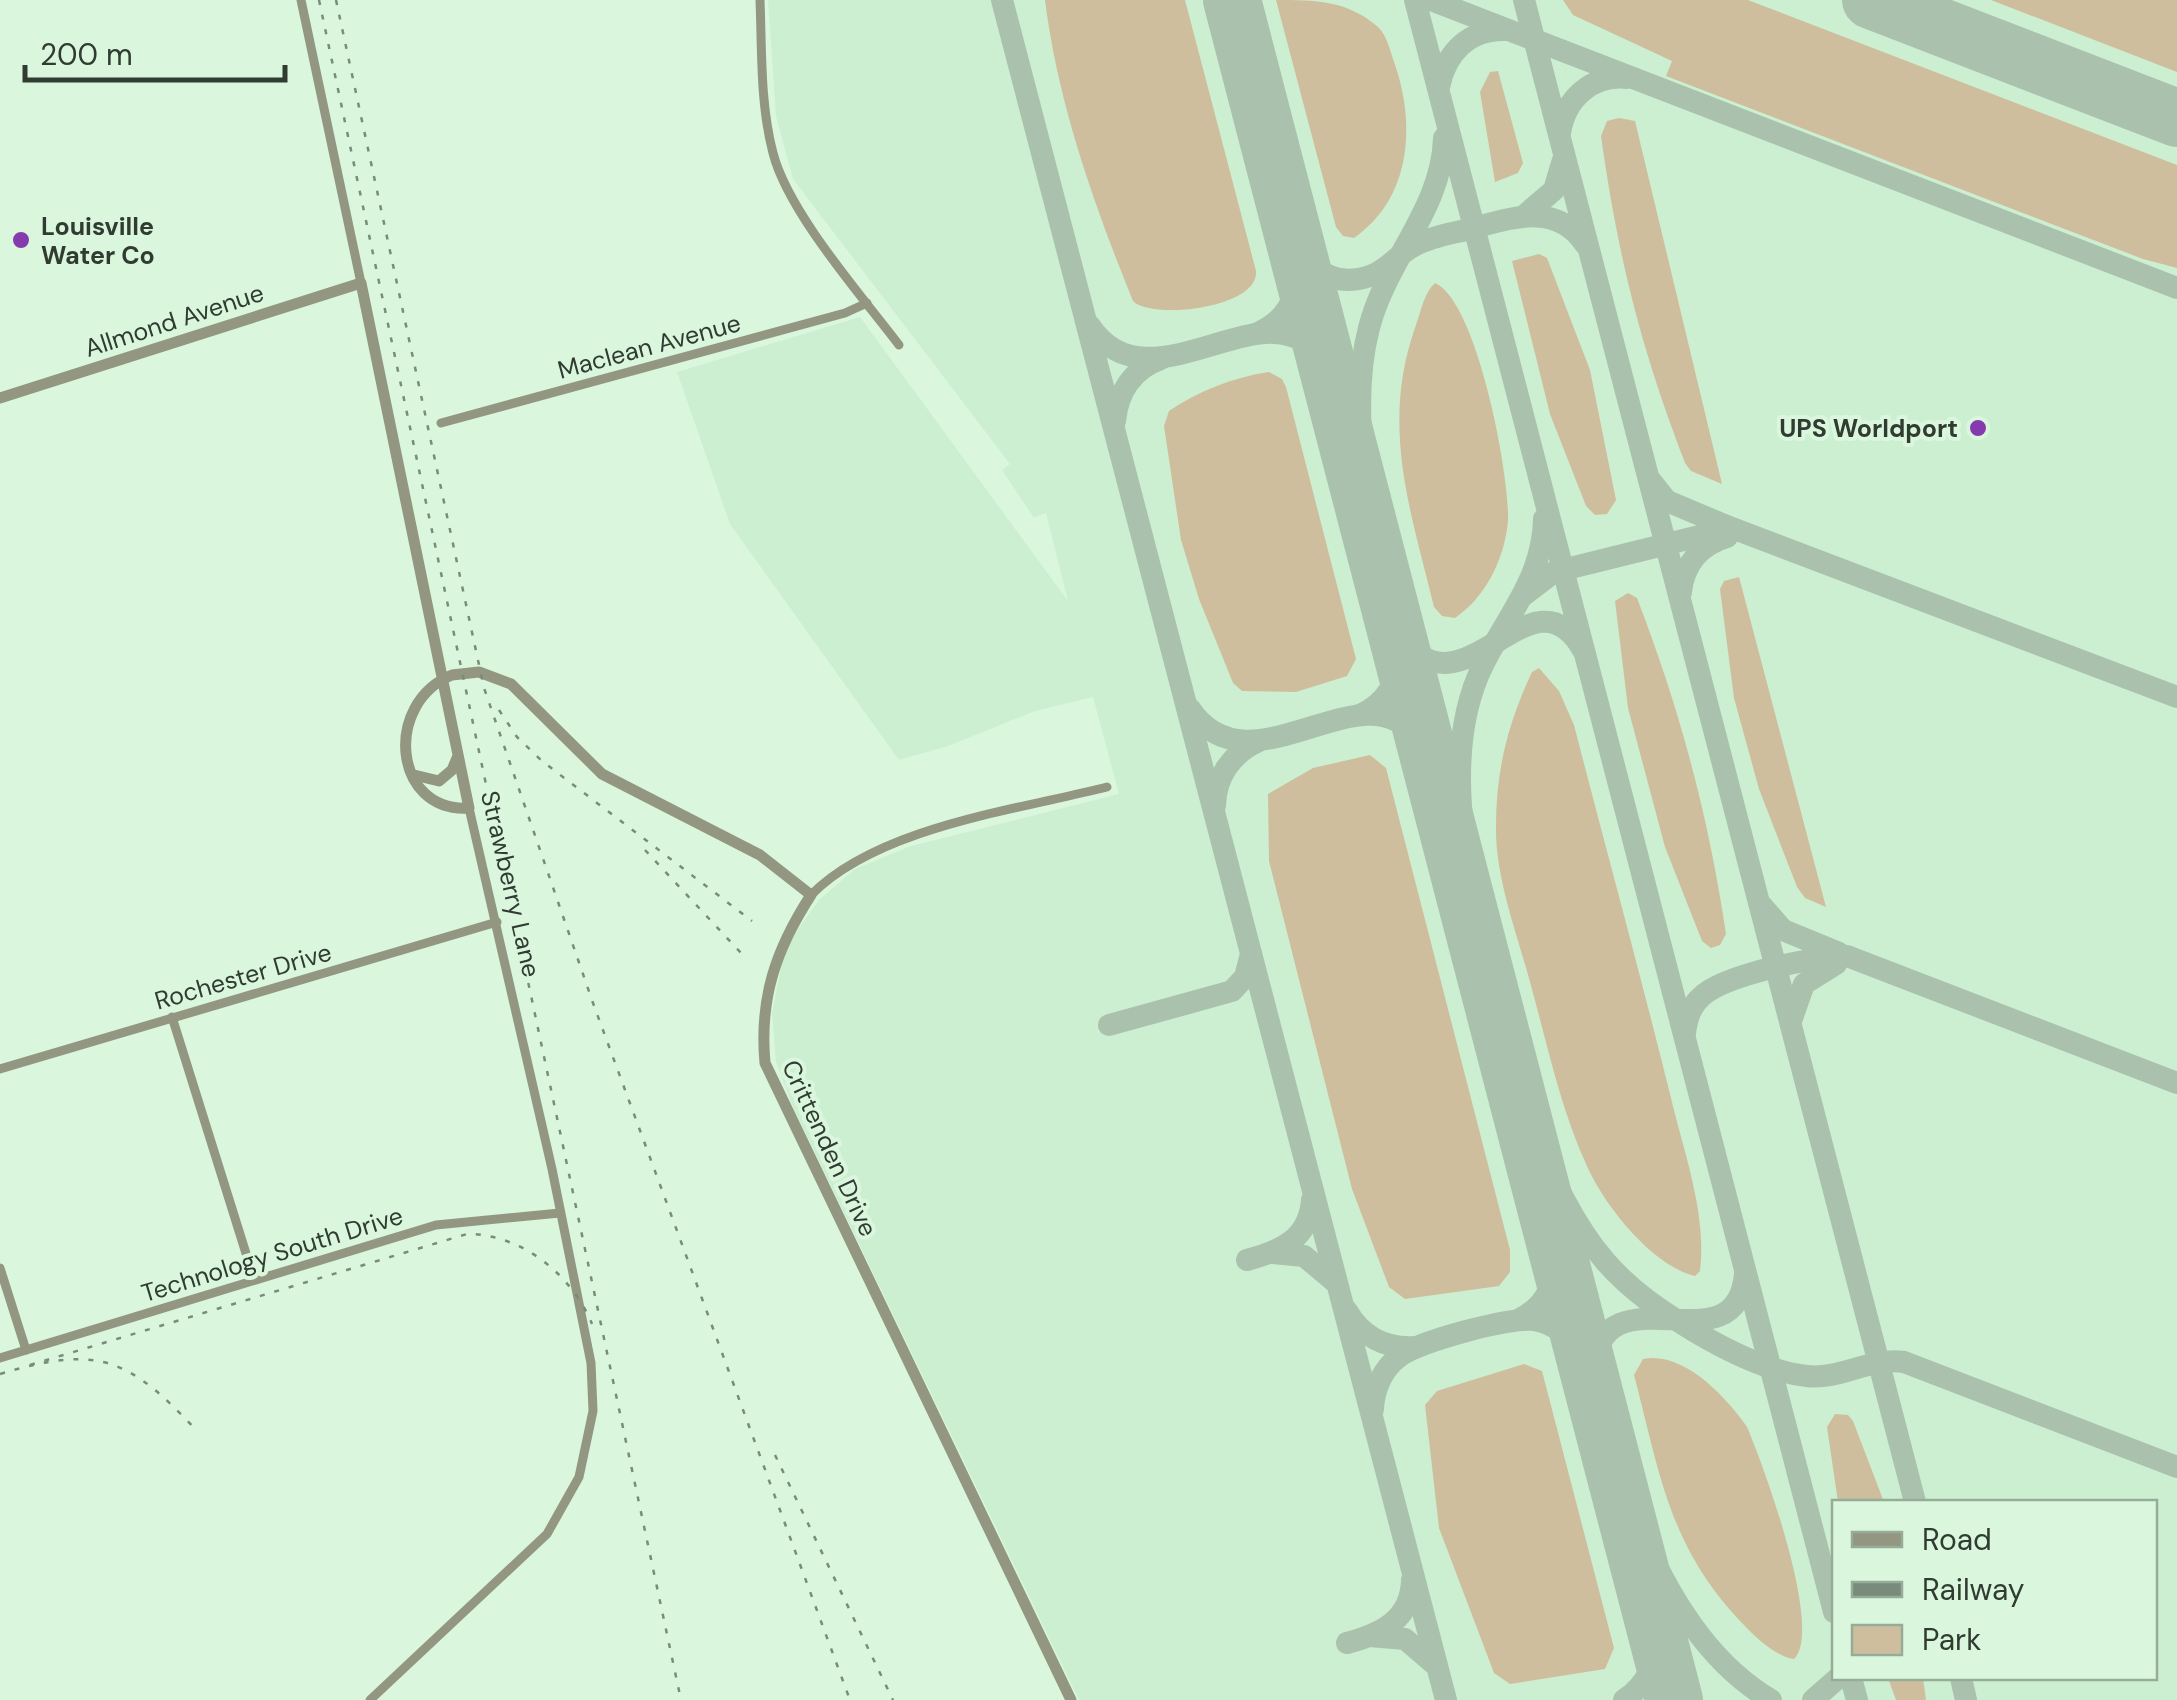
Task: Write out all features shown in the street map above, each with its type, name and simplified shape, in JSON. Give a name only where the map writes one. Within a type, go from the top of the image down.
[{"type":"street","name":"Strawberry Lane","points":[[300,0],[458,754],[560,1213],[593,1386],[592,1426],[580,1477],[556,1522],[528,1555],[370,1700]]},
{"type":"street","points":[[760,0],[768,132],[779,171],[899,345]]},
{"type":"street","name":"Allmond Avenue","points":[[0,398],[362,283]]},
{"type":"street","name":"Maclean Avenue","points":[[440,423],[845,313],[867,302]]},
{"type":"street","points":[[470,808],[436,800],[412,774],[404,746],[406,723],[429,688],[465,672],[496,676],[518,689],[602,774],[760,856],[811,895]]},
{"type":"street","points":[[412,774],[428,781],[447,777],[458,754]]},
{"type":"street","name":"Crittenden Drive","points":[[1071,1700],[766,1063],[765,996],[782,943],[811,895],[854,859],[896,841],[1107,787]]},
{"type":"street","name":"Rochester Drive","points":[[0,1069],[498,922]]},
{"type":"street","points":[[172,1017],[254,1279]]},
{"type":"street","name":"Technology South Drive","points":[[0,1358],[436,1225],[560,1213]]},
{"type":"street","points":[[0,1268],[26,1350]]},
{"type":"shaded area","points":[[768,0],[2177,0],[2177,1700],[1079,1700],[793,1107],[776,1062],[772,1013],[783,957],[798,929],[819,900],[855,869],[911,846],[1119,794],[1093,697],[1035,711],[948,746],[899,760],[730,524],[677,372],[860,317],[1068,601],[1046,513],[1034,518],[1002,470],[1010,464],[793,179],[776,116]]},
{"type":"green space","points":[[1045,0],[1185,0],[1256,271],[1252,284],[1240,294],[1223,302],[1180,310],[1143,307],[1133,301],[1079,154]]},
{"type":"green space","points":[[1276,0],[1317,1],[1354,11],[1378,27],[1390,48],[1405,110],[1404,158],[1388,202],[1354,238],[1343,236],[1336,227]]},
{"type":"green space","points":[[1563,0],[1748,0],[2177,165],[2177,268],[2143,259],[1666,76],[1672,61],[1573,15]]},
{"type":"green space","points":[[1991,0],[2177,0],[2177,72]]},
{"type":"green space","points":[[1498,71],[1523,163],[1518,173],[1495,182],[1480,92],[1490,72]]},
{"type":"green space","points":[[1607,121],[1635,121],[1722,484],[1691,471],[1685,463],[1644,341],[1623,263],[1601,136]]},
{"type":"green space","points":[[1539,254],[1547,258],[1590,370],[1616,500],[1607,514],[1595,515],[1586,506],[1550,414],[1512,261]]},
{"type":"green space","points":[[1435,283],[1450,297],[1477,354],[1497,430],[1507,498],[1508,520],[1498,562],[1485,588],[1455,618],[1442,616],[1434,607],[1402,466],[1400,397],[1405,362],[1423,303]]},
{"type":"green space","points":[[1269,372],[1282,379],[1286,387],[1356,659],[1347,676],[1296,692],[1242,691],[1233,683],[1199,599],[1181,540],[1164,426],[1169,411],[1192,397],[1230,381]]},
{"type":"green space","points":[[1739,577],[1826,907],[1805,898],[1797,887],[1759,789],[1734,698],[1720,589],[1724,581]]},
{"type":"green space","points":[[1628,593],[1637,598],[1652,640],[1701,804],[1726,934],[1720,945],[1711,948],[1702,941],[1665,847],[1628,708],[1615,601]]},
{"type":"green space","points":[[1539,668],[1559,691],[1574,725],[1688,1162],[1700,1228],[1700,1271],[1695,1276],[1662,1260],[1646,1247],[1594,1180],[1561,1097],[1508,905],[1497,845],[1498,785],[1516,710],[1532,672]]},
{"type":"green space","points":[[1370,755],[1386,768],[1510,1250],[1510,1272],[1499,1286],[1405,1299],[1389,1287],[1352,1189],[1269,861],[1268,794],[1313,768]]},
{"type":"green space","points":[[1658,1358],[1688,1369],[1716,1390],[1747,1427],[1777,1509],[1797,1583],[1801,1642],[1794,1659],[1774,1651],[1744,1625],[1719,1596],[1683,1538],[1660,1477],[1634,1375],[1643,1359]]},
{"type":"green space","points":[[1524,1364],[1542,1371],[1614,1648],[1605,1669],[1510,1684],[1494,1673],[1439,1528],[1425,1405],[1437,1391]]},
{"type":"green space","points":[[1835,1414],[1848,1415],[1853,1421],[1883,1500],[1838,1500],[1827,1427]]},
{"type":"green space","points":[[1889,1680],[1923,1680],[1926,1700],[1896,1700]]},
{"type":"taxiway","points":[[1002,0],[1446,1700]]},
{"type":"taxiway","points":[[1415,0],[1832,1604]]},
{"type":"taxiway","points":[[1431,0],[2177,288]]},
{"type":"taxiway","points":[[1524,0],[1914,1500]]},
{"type":"taxiway","points":[[1439,87],[1447,63],[1461,45],[1481,34],[1506,30]]},
{"type":"taxiway","points":[[1560,133],[1568,110],[1582,91],[1602,80],[1627,78]]},
{"type":"taxiway","points":[[1426,740],[1374,534],[1360,425],[1361,375],[1377,303],[1434,188],[1444,138]]},
{"type":"taxiway","points":[[1274,157],[1299,243],[1311,262],[1326,274],[1345,280],[1370,276],[1426,240],[1514,218],[1546,217],[1560,222],[1585,244]]},
{"type":"taxiway","points":[[1525,215],[1554,190],[1563,160]]},
{"type":"taxiway","points":[[1258,333],[1289,307],[1296,285],[1292,245]]},
{"type":"taxiway","points":[[1090,326],[1115,350],[1145,358],[1274,333],[1300,340],[1327,373],[1346,453]]},
{"type":"taxiway","points":[[1115,421],[1129,383],[1142,369],[1161,359]]},
{"type":"taxiway","points":[[1651,481],[1667,501],[1729,527]]},
{"type":"taxiway","points":[[1473,899],[1461,811],[1465,721],[1483,665],[1531,578],[1544,519]]},
{"type":"taxiway","points":[[1524,595],[1554,572],[1732,528],[2177,697]]},
{"type":"taxiway","points":[[1681,592],[1695,557],[1727,537]]},
{"type":"taxiway","points":[[1399,633],[1423,657],[1447,663],[1471,656],[1519,629],[1541,622],[1563,627],[1583,650]]},
{"type":"taxiway","points":[[1360,715],[1389,690],[1398,653]]},
{"type":"taxiway","points":[[1190,709],[1215,733],[1243,741],[1274,738],[1368,715],[1394,720],[1423,749],[1436,786],[1446,836]]},
{"type":"taxiway","points":[[1215,805],[1218,784],[1227,767],[1259,741]]},
{"type":"taxiway","points":[[1463,886],[1501,1031],[1534,1133],[1578,1224],[1605,1261],[1636,1291],[1707,1338],[1778,1370],[1819,1376],[1891,1361],[1904,1362],[2177,1467]]},
{"type":"taxiway","points":[[1762,906],[1783,930],[1839,953]]},
{"type":"taxiway","points":[[1109,1025],[1232,991],[1245,977],[1251,954]]},
{"type":"taxiway","points":[[1685,1033],[1694,1005],[1712,989],[1770,968],[1847,956],[2177,1083]]},
{"type":"taxiway","points":[[1791,1021],[1804,984],[1836,964]]},
{"type":"taxiway","points":[[1518,1320],[1537,1307],[1548,1292],[1553,1274],[1551,1235],[1535,1175]]},
{"type":"taxiway","points":[[1247,1260],[1282,1247],[1299,1234],[1312,1200]]},
{"type":"taxiway","points":[[1273,1253],[1304,1256],[1334,1281]]},
{"type":"taxiway","points":[[1563,1269],[1610,1446],[1657,1566],[1688,1620],[1726,1665],[1771,1700]]},
{"type":"taxiway","points":[[1593,1372],[1601,1340],[1619,1324],[1642,1319],[1695,1320],[1719,1316],[1736,1302],[1745,1274]]},
{"type":"taxiway","points":[[1347,1311],[1376,1340],[1416,1347]]},
{"type":"taxiway","points":[[1373,1409],[1380,1379],[1394,1361],[1411,1350],[1466,1331],[1534,1320],[1562,1332],[1581,1356]]},
{"type":"taxiway","points":[[1347,1643],[1392,1623],[1406,1605],[1412,1580]]},
{"type":"taxiway","points":[[1624,1700],[1649,1671],[1656,1633]]},
{"type":"taxiway","points":[[1370,1636],[1405,1639],[1433,1663]]},
{"type":"taxiway","points":[[1813,1700],[1836,1680]]},
{"type":"taxiway","points":[[1852,1680],[1857,1700]]},
{"type":"taxiway","points":[[1961,1680],[1966,1700]]},
{"type":"runway","points":[[1232,0],[1674,1700]]},
{"type":"runway","points":[[1871,0],[2177,118]]},
{"type":"railway","points":[[319,0],[681,1700]]},
{"type":"railway","points":[[336,0],[484,688],[593,1003],[850,1700]]},
{"type":"railway","points":[[499,710],[517,737],[542,761],[752,921]]},
{"type":"railway","points":[[645,850],[741,953]]},
{"type":"railway","points":[[30,1365],[467,1234],[507,1241],[543,1261],[572,1289],[592,1324]]},
{"type":"railway","points":[[0,1374],[63,1360],[110,1364],[152,1388],[198,1432]]},
{"type":"railway","points":[[775,1455],[893,1700]]},
{"type":"place","name":"Louisville Water Co","points":[[21,240]]},
{"type":"place","name":"UPS Worldport","points":[[1978,428]]}]
